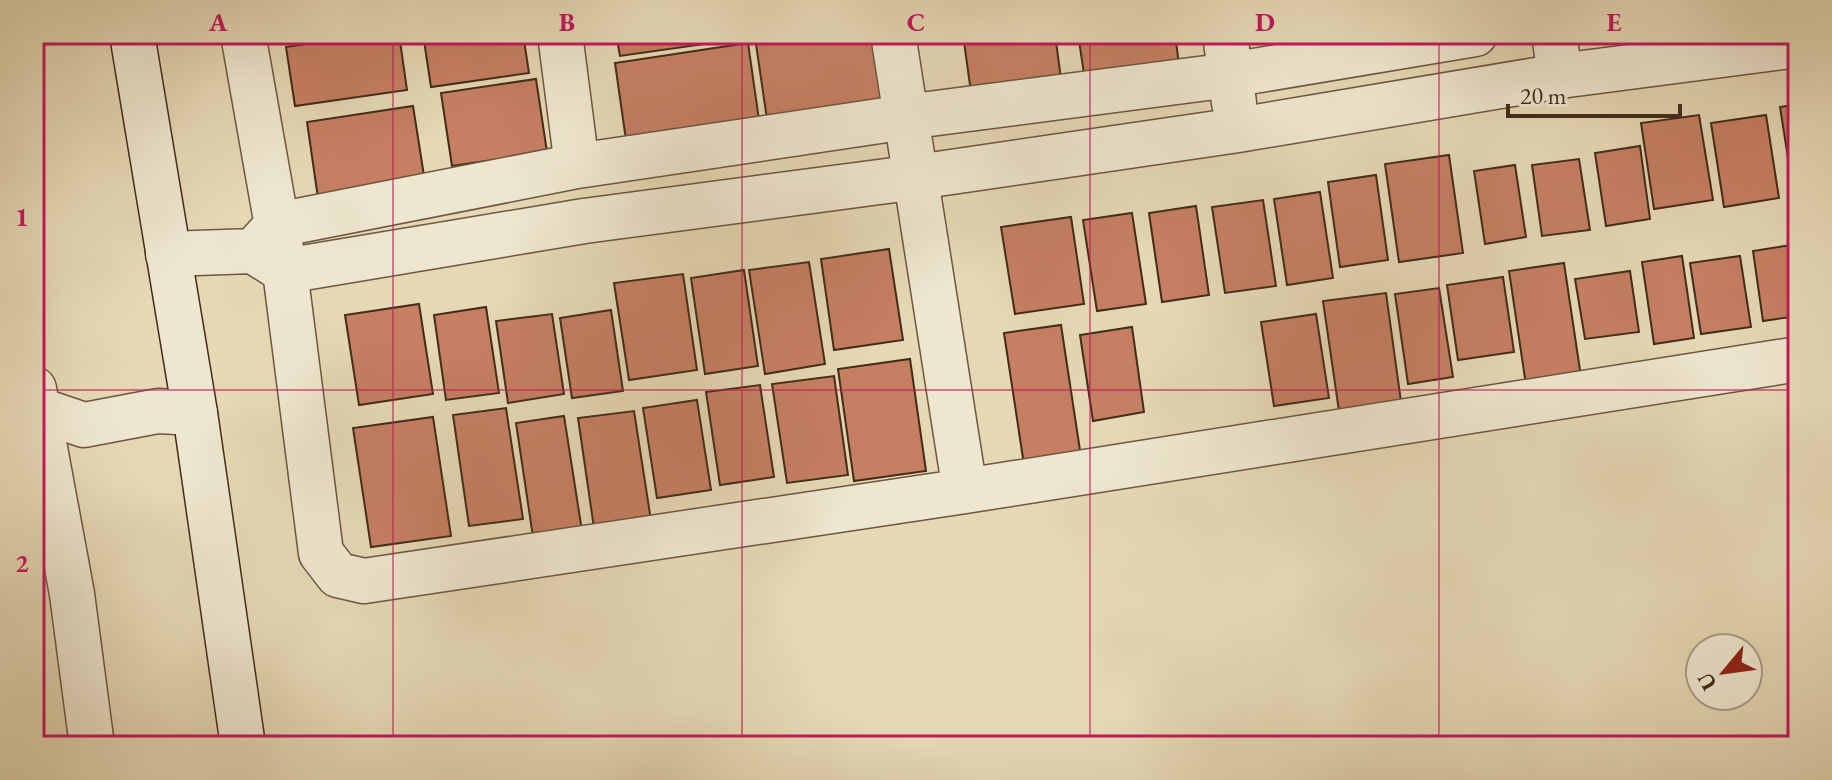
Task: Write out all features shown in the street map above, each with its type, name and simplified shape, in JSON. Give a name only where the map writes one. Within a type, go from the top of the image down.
[{"type":"street","points":[[132,34],[237,251],[321,553],[338,575],[364,581],[965,491],[1798,359]]},
{"type":"street","points":[[243,34],[237,251],[176,412],[243,746]]},
{"type":"street","points":[[560,34],[577,166]]},
{"type":"street","points":[[893,34],[965,491]]},
{"type":"street","points":[[237,251],[577,166],[906,117],[1228,54],[1475,34]]},
{"type":"street","points":[[237,251],[584,221],[1238,130],[1557,55],[1798,45]]},
{"type":"street","points":[[1228,54],[1238,130]]},
{"type":"street","points":[[92,746],[72,594],[40,461],[35,401],[99,422],[176,412]]},
{"type":"street","points":[[40,461],[99,422]]},
{"type":"building","points":[[276,34],[312,34],[277,39]]},
{"type":"building","points":[[372,34],[399,34],[407,90],[295,106],[286,47]]},
{"type":"building","points":[[423,34],[523,34],[529,73],[431,87]]},
{"type":"building","points":[[616,34],[732,34],[733,40],[620,56]]},
{"type":"building","points":[[822,34],[879,34],[891,115],[769,133],[756,44]]},
{"type":"building","points":[[1018,34],[1055,34],[1061,79],[971,92],[964,42]]},
{"type":"building","points":[[1078,34],[1175,34],[1180,72],[1086,87]]},
{"type":"building","points":[[1272,34],[1355,34],[1276,60]]},
{"type":"building","points":[[748,43],[761,134],[628,154],[615,63]]},
{"type":"building","points":[[536,79],[547,152],[452,166],[441,93]]},
{"type":"building","points":[[1798,104],[1798,209],[1796,209],[1780,107]]},
{"type":"building","points":[[413,106],[425,182],[318,198],[307,122]]},
{"type":"building","points":[[1699,115],[1713,200],[1654,209],[1641,123]]},
{"type":"building","points":[[1766,115],[1779,198],[1724,207],[1711,123]]},
{"type":"building","points":[[1640,146],[1650,219],[1606,226],[1595,153]]},
{"type":"building","points":[[1449,155],[1463,253],[1399,262],[1385,164]]},
{"type":"building","points":[[1579,159],[1590,230],[1542,236],[1532,165]]},
{"type":"building","points":[[1515,165],[1526,237],[1485,244],[1474,171]]},
{"type":"building","points":[[1376,175],[1388,260],[1340,267],[1328,182]]},
{"type":"building","points":[[1320,192],[1333,278],[1287,285],[1274,199]]},
{"type":"building","points":[[1263,200],[1276,286],[1225,293],[1212,207]]},
{"type":"building","points":[[1196,206],[1209,295],[1162,302],[1149,213]]},
{"type":"building","points":[[1132,213],[1146,304],[1097,311],[1083,220]]},
{"type":"building","points":[[1071,217],[1084,304],[1015,314],[1001,227]]},
{"type":"building","points":[[1798,244],[1798,316],[1763,321],[1753,251]]},
{"type":"building","points":[[889,249],[903,340],[834,350],[821,259]]},
{"type":"building","points":[[1682,256],[1694,338],[1654,344],[1642,262]]},
{"type":"building","points":[[1740,256],[1751,327],[1701,334],[1690,263]]},
{"type":"building","points":[[809,262],[825,364],[765,374],[749,270]]},
{"type":"building","points":[[1564,263],[1581,377],[1526,385],[1509,271]]},
{"type":"building","points":[[744,270],[758,366],[705,374],[691,278]]},
{"type":"building","points":[[1630,271],[1639,332],[1585,339],[1575,279]]},
{"type":"building","points":[[683,274],[697,370],[629,380],[614,283]]},
{"type":"building","points":[[1503,277],[1514,352],[1458,360],[1447,285]]},
{"type":"building","points":[[1439,288],[1453,377],[1408,384],[1395,294]]},
{"type":"building","points":[[1386,293],[1402,409],[1340,418],[1323,301]]},
{"type":"building","points":[[419,304],[433,394],[359,405],[345,315]]},
{"type":"building","points":[[486,307],[499,393],[446,400],[434,315]]},
{"type":"building","points":[[611,310],[623,391],[572,398],[560,318]]},
{"type":"building","points":[[552,314],[564,394],[508,403],[496,321]]},
{"type":"building","points":[[1316,314],[1329,398],[1274,406],[1261,322]]},
{"type":"building","points":[[1061,325],[1081,457],[1024,465],[1004,333]]},
{"type":"building","points":[[1132,327],[1144,412],[1093,421],[1080,335]]},
{"type":"building","points":[[910,359],[926,471],[854,481],[838,369]]},
{"type":"building","points":[[834,376],[848,475],[787,483],[772,384]]},
{"type":"building","points":[[760,385],[774,477],[720,485],[706,392]]},
{"type":"building","points":[[697,400],[711,490],[657,498],[643,408]]},
{"type":"building","points":[[506,408],[523,519],[469,526],[453,415]]},
{"type":"building","points":[[634,411],[652,527],[595,535],[578,418]]},
{"type":"building","points":[[564,416],[582,531],[533,537],[516,423]]},
{"type":"building","points":[[433,417],[451,536],[371,547],[353,428]]}]
